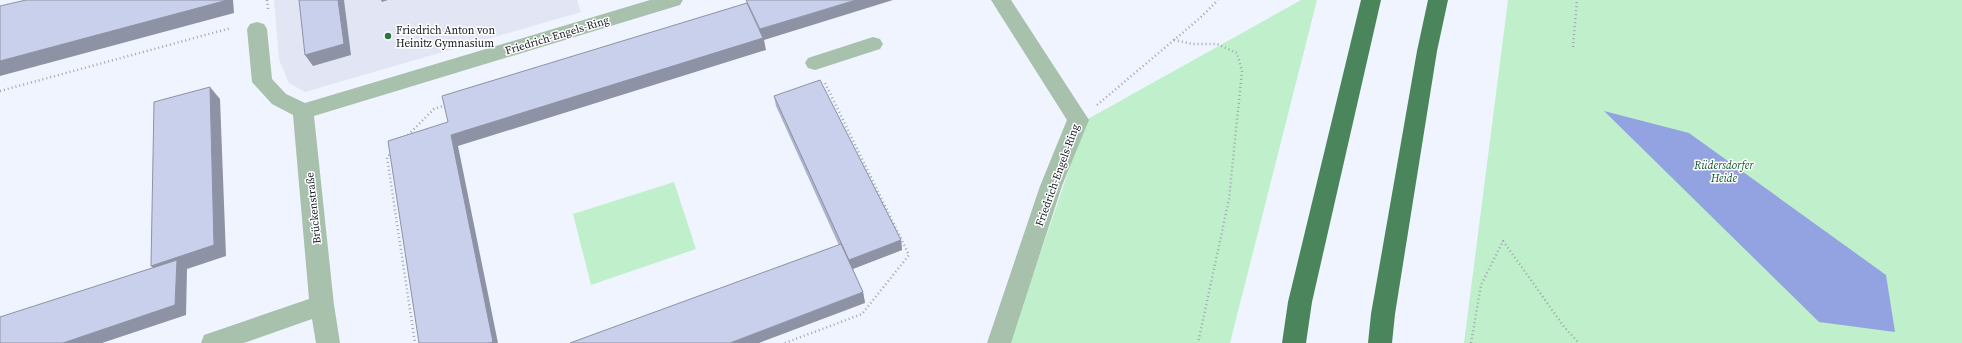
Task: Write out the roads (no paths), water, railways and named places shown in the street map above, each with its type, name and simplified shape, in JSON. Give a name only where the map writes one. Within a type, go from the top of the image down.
[{"type":"highway","points":[[1294,343],[1302,294],[1371,0]]},
{"type":"highway","points":[[1380,343],[1383,314],[1427,51],[1438,0]]},
{"type":"street","name":"Friedrich-Engels-Ring","points":[[303,111],[673,0]]},
{"type":"street","name":"Friedrich-Engels-Ring","points":[[999,343],[1051,186],[1078,120],[1001,0]]},
{"type":"street","points":[[247,28],[262,82],[279,99],[303,111]]},
{"type":"street","points":[[815,63],[873,44]]},
{"type":"street","name":"Brückenstraße","points":[[303,111],[322,305],[328,343]]},
{"type":"street","points":[[213,343],[322,305]]},
{"type":"water","points":[[1604,111],[1689,133],[1886,275],[1895,332],[1819,322]]},
{"type":"place","name":"Friedrich Anton von Heinitz Gymnasium","points":[[388,36]]},
{"type":"park label","name":"Rüdersdorfer Heide","points":[[1724,171]]}]
